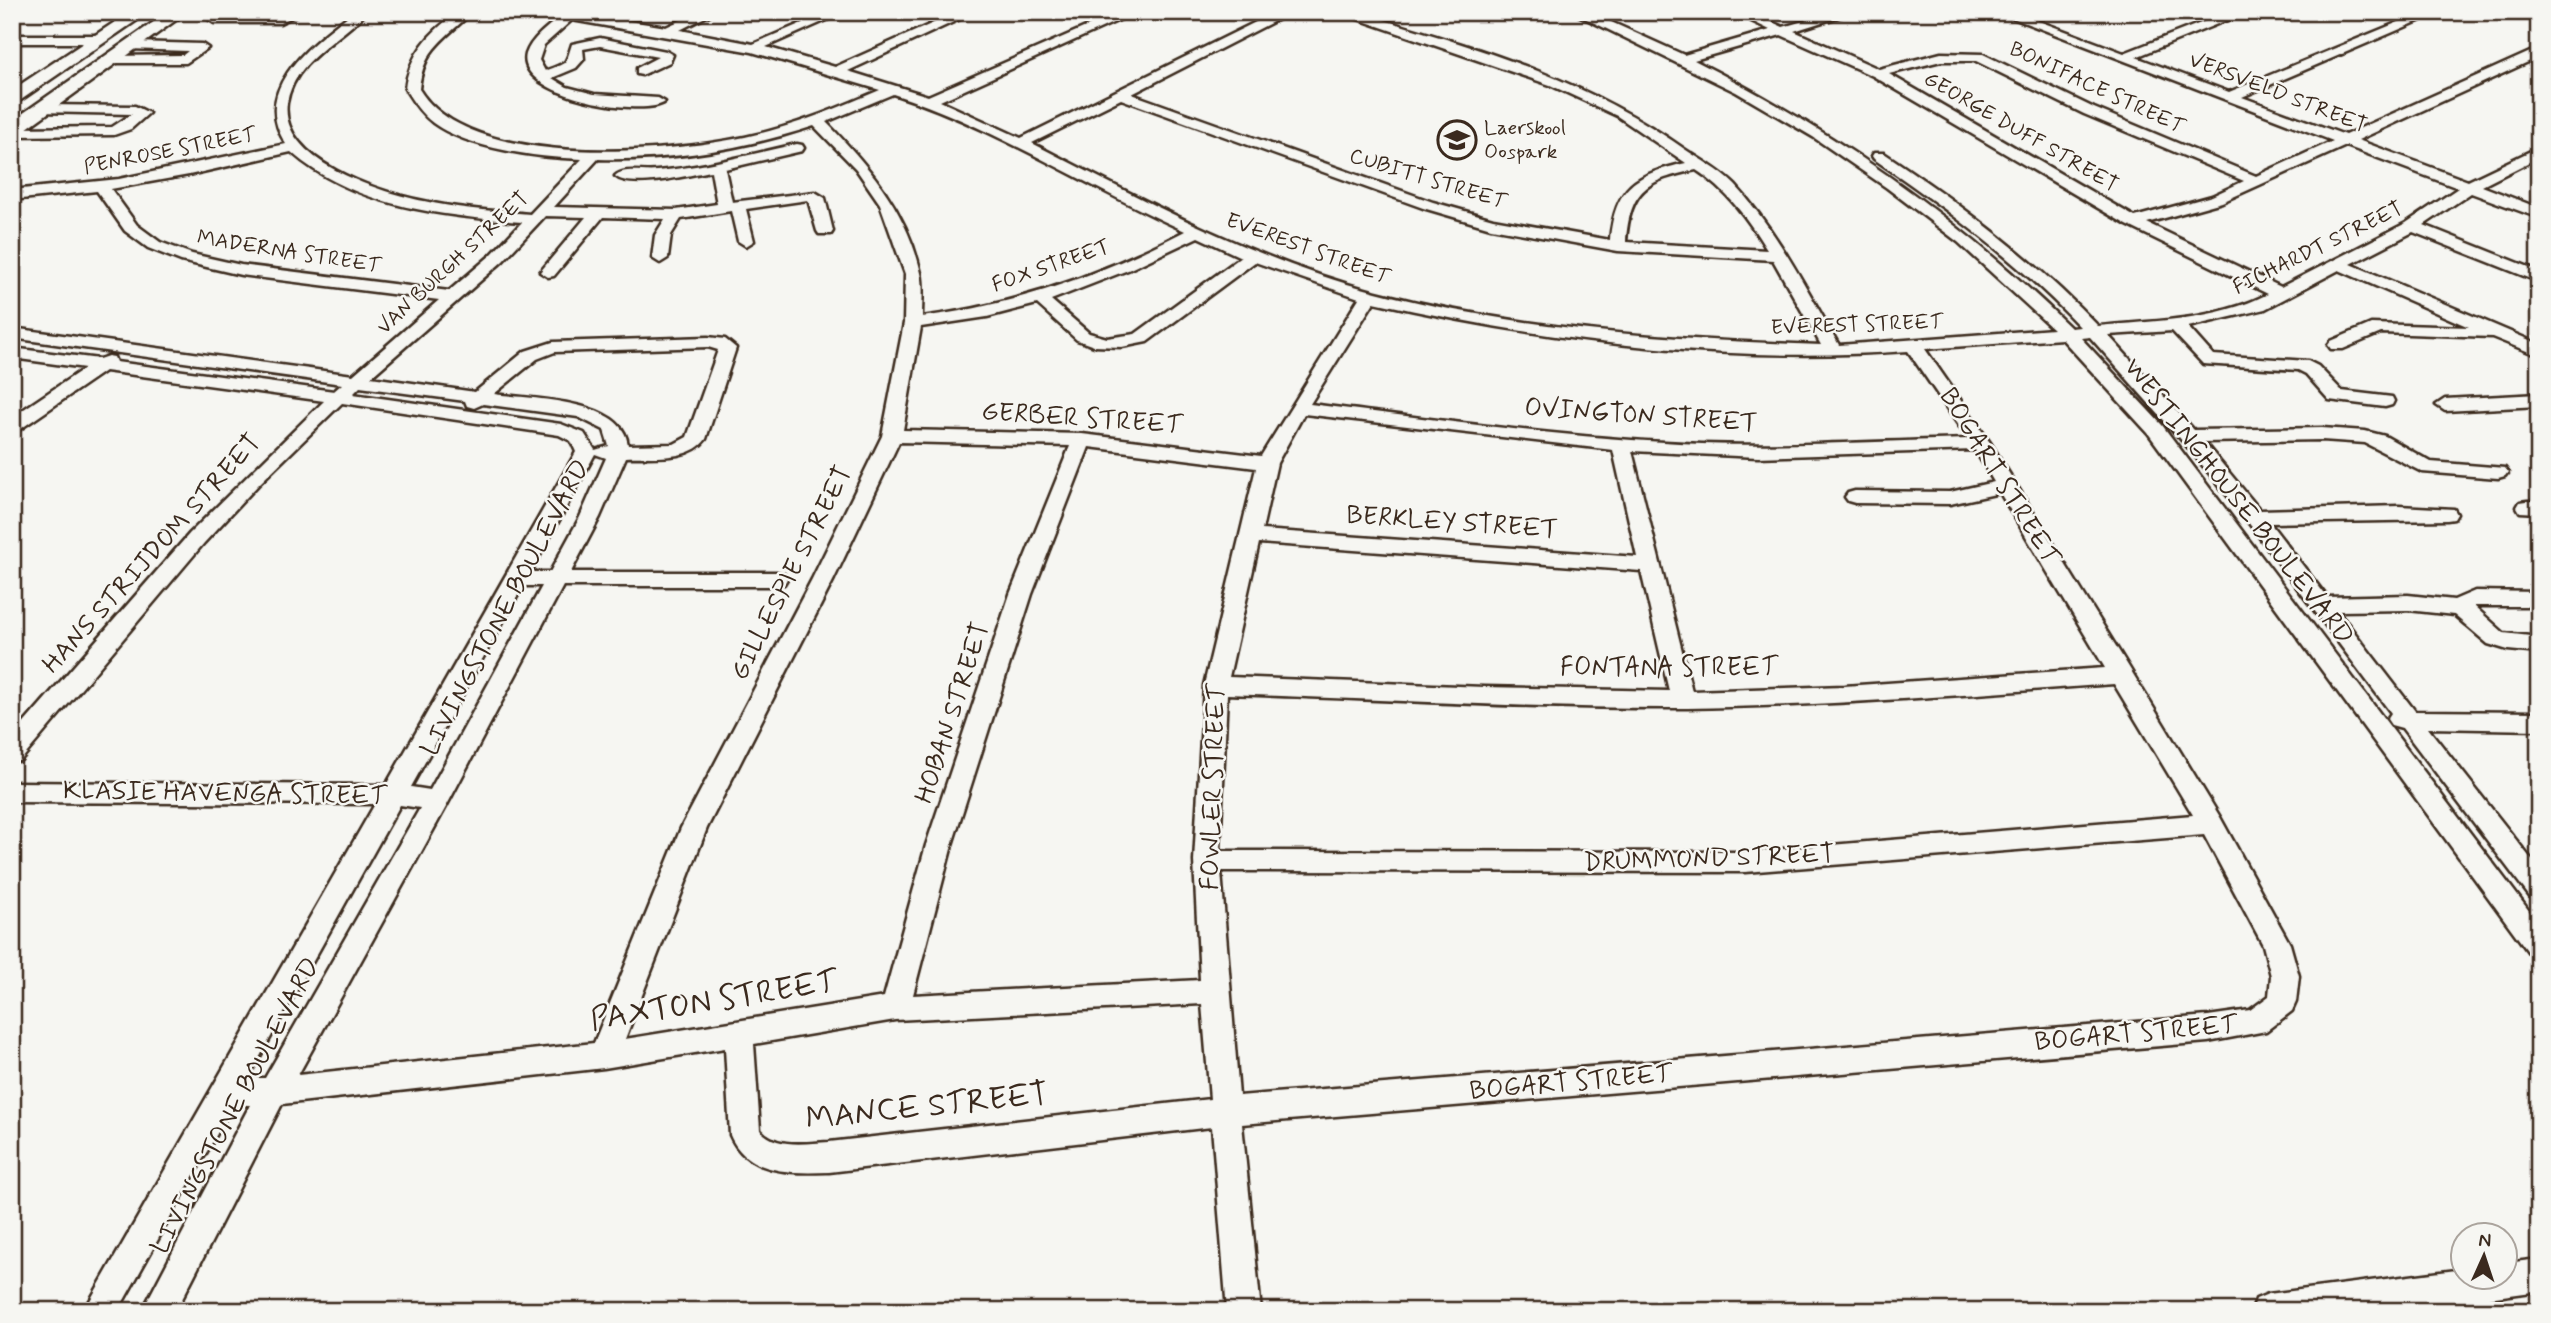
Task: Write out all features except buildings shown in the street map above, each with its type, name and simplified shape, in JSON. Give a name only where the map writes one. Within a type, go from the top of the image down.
[{"type":"main road","points":[[12,98],[141,12]]},
{"type":"main road","points":[[12,131],[179,12]]},
{"type":"street","points":[[214,19],[280,19],[296,12]]},
{"type":"street","points":[[360,12],[312,48],[293,70],[279,109],[281,131],[293,148],[338,178],[409,202],[477,214],[676,215],[813,195],[817,198],[825,231]]},
{"type":"street","points":[[466,12],[428,45],[415,63],[412,89],[430,117],[460,133],[525,150],[593,156],[712,146],[817,121],[892,89]]},
{"type":"street","name":"EVEREST STREET","points":[[542,12],[667,30],[754,48],[929,101],[1021,143],[1148,209],[1253,256],[1369,296],[1471,318],[1620,340],[1732,349],[1833,351],[2097,331]]},
{"type":"street","points":[[667,30],[709,12]]},
{"type":"street","points":[[754,48],[839,12]]},
{"type":"street","points":[[836,71],[970,12]]},
{"type":"street","points":[[929,101],[1131,12]]},
{"type":"street","points":[[1021,143],[1286,12]]},
{"type":"street","points":[[1343,12],[1461,48],[1576,91],[1629,117],[1725,184],[1740,200],[1777,255],[1833,351]]},
{"type":"street","name":"WESTINGHOUSE BOULEVARD","points":[[1578,12],[1691,56],[1766,89],[1923,185],[1987,233],[2097,331],[2254,517],[2539,889]]},
{"type":"street","name":"WESTINGHOUSE BOULEVARD","points":[[1604,12],[1691,56],[1868,165],[1976,248],[2067,333],[2155,429],[2539,945]]},
{"type":"street","name":"GEORGE DUFF STREET","points":[[1739,12],[1878,73],[2133,222],[2280,293]]},
{"type":"street","points":[[1691,56],[1848,12]]},
{"type":"street","name":"VERSVELD STREET","points":[[2003,12],[2539,213]]},
{"type":"street","points":[[2024,21],[2049,12]]},
{"type":"street","points":[[2123,58],[2241,12]]},
{"type":"street","points":[[2229,97],[2434,12]]},
{"type":"street","points":[[571,15],[548,33],[533,55],[533,65],[542,77],[559,89],[586,97],[658,102]]},
{"type":"street","points":[[12,39],[95,43]]},
{"type":"street","points":[[542,77],[575,62],[578,47],[594,42],[666,55],[665,59],[642,71]]},
{"type":"street","points":[[12,47],[95,43]]},
{"type":"street","points":[[113,60],[186,59],[202,48],[133,46]]},
{"type":"street","points":[[2133,222],[2204,203],[2539,52]]},
{"type":"street","name":"BONIFACE STREET","points":[[1878,73],[1941,57],[1978,57],[2116,123],[2254,180]]},
{"type":"street","name":"CUBITT STREET","points":[[1120,94],[1428,205],[1491,223],[1618,246],[1777,255]]},
{"type":"street","points":[[12,131],[114,131],[126,126],[142,113],[135,110],[43,109]]},
{"type":"street","name":"GILLESPIE STREET","points":[[604,1055],[694,828],[892,436],[912,323],[913,274],[888,204],[861,166],[817,121]]},
{"type":"street","name":"PENROSE STREET","points":[[12,195],[102,188],[176,176],[293,148]]},
{"type":"street","points":[[622,176],[656,176],[797,148]]},
{"type":"street","name":"FICHARDT STREET","points":[[2097,331],[2177,325],[2259,305],[2412,226],[2469,187],[2539,151]]},
{"type":"street","name":"VAN BURGH STREET","points":[[338,397],[454,297],[539,215],[593,156]]},
{"type":"street","points":[[1618,246],[1619,216],[1635,187],[1654,175],[1698,165]]},
{"type":"street","points":[[717,166],[746,241]]},
{"type":"street","name":"MADERNA STREET","points":[[102,188],[131,228],[154,245],[187,258],[241,270],[454,297]]},
{"type":"street","points":[[548,272],[598,213]]},
{"type":"street","points":[[660,258],[663,235],[676,215]]},
{"type":"street","points":[[2412,226],[2539,277]]},
{"type":"street","name":"FOX STREET","points":[[912,323],[991,311],[1039,297],[1139,260],[1197,231]]},
{"type":"street","points":[[1039,297],[1081,338],[1092,342],[1126,342],[1141,338],[1253,256]]},
{"type":"street","points":[[2340,265],[2539,351]]},
{"type":"street","name":"FOWLER STREET","points":[[1244,1311],[1215,991],[1207,860],[1216,685],[1267,463],[1298,408],[1369,296]]},
{"type":"street","points":[[2177,325],[2209,360],[2302,365],[2312,370],[2336,396],[2385,401]]},
{"type":"street","points":[[2337,345],[2371,329],[2381,328],[2480,334],[2493,331]]},
{"type":"street","name":"LIVINGSTONE BOULEVARD","points":[[12,333],[581,411],[611,426],[618,438],[619,451],[590,517],[437,800],[273,1091],[159,1311]]},
{"type":"street","points":[[460,414],[531,355],[553,347],[708,342],[724,345],[727,355],[696,439],[690,445],[676,450],[586,452]]},
{"type":"street","name":"BOGART STREET","points":[[1226,1111],[2181,1032],[2256,1022],[2283,1002],[2285,976],[2276,944],[2211,824],[1981,444],[1914,346]]},
{"type":"street","points":[[12,426],[125,348]]},
{"type":"street","name":"LIVINGSTONE BOULEVARD","points":[[12,353],[460,414],[572,433],[583,441],[586,452],[100,1311]]},
{"type":"street","name":"HANS STRIJDOM STREET","points":[[12,754],[197,538],[251,481],[338,397]]},
{"type":"street","points":[[2445,405],[2539,400]]},
{"type":"street","name":"OVINGTON STREET","points":[[1298,408],[1621,445],[1758,451],[1981,444]]},
{"type":"street","name":"GERBER STREET","points":[[892,436],[1082,440],[1267,463]]},
{"type":"street","points":[[2188,436],[2356,436],[2378,440],[2417,464],[2429,468],[2498,472]]},
{"type":"street","name":"HOBAN STREET","points":[[895,1009],[939,845],[1017,607],[1082,440]]},
{"type":"street","points":[[1621,445],[1682,698]]},
{"type":"street","points":[[1855,497],[1950,498],[2006,485]]},
{"type":"street","points":[[2254,517],[2346,516],[2389,511],[2447,514]]},
{"type":"street","name":"BERKLEY STREET","points":[[1250,536],[1650,565]]},
{"type":"street","points":[[516,579],[776,579]]},
{"type":"street","points":[[2459,608],[2466,601],[2475,598],[2539,599]]},
{"type":"street","points":[[2321,604],[2427,604],[2459,608],[2473,615],[2492,636],[2504,642],[2539,645]]},
{"type":"street","name":"FONTANA STREET","points":[[1216,685],[1682,698],[1880,692],[2122,675]]},
{"type":"street","points":[[2371,721],[2539,721]]},
{"type":"street","name":"KLASIE HAVENGA STREET","points":[[12,792],[394,795],[437,800]]},
{"type":"street","name":"DRUMMOND STREET","points":[[1207,860],[1745,862],[2211,824]]},
{"type":"street","name":"PAXTON STREET","points":[[224,1091],[273,1091],[604,1055],[895,1009],[1215,991]]},
{"type":"street","name":"MANCE STREET","points":[[739,1033],[744,1135],[753,1147],[767,1155],[786,1158],[829,1157],[1226,1111]]},
{"type":"street","points":[[2276,1310],[2539,1275]]},
{"type":"place","name":"Laerskool Oospark","points":[[1457,140]]}]
